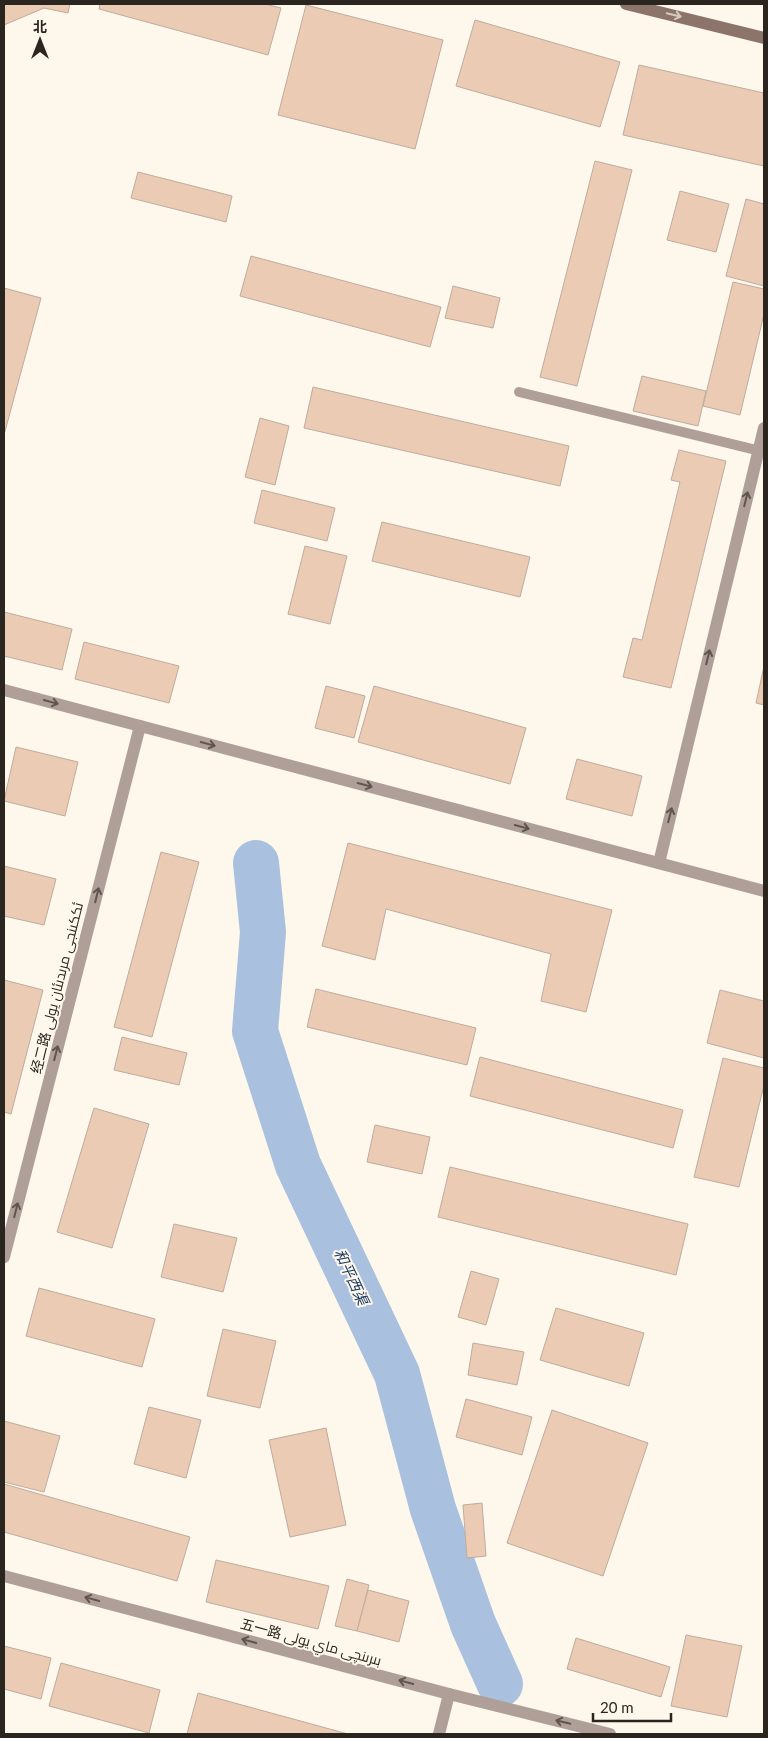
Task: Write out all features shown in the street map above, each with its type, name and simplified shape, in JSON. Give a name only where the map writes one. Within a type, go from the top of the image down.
[{"type":"main road","points":[[626,4],[764,38]]},
{"type":"street","points":[[658,862],[761,451],[764,428]]},
{"type":"street","points":[[4,690],[764,891]]},
{"type":"street","name":"经二路 ئككىنجى مرىدىئان يولى","points":[[4,1257],[140,726]]},
{"type":"street","name":"五一路 بىرىنچى ماي يولى","points":[[4,1576],[449,1694],[610,1734]]},
{"type":"street","points":[[439,1734],[449,1694]]},
{"type":"lane","points":[[519,392],[761,451]]},
{"type":"building","points":[[4,4],[70,4],[68,13],[44,8],[4,25]]},
{"type":"building","points":[[100,4],[265,4],[281,8],[268,55],[99,9]]},
{"type":"building","points":[[306,5],[443,40],[415,149],[278,115]]},
{"type":"building","points":[[475,20],[620,62],[600,127],[456,86]]},
{"type":"building","points":[[639,65],[764,93],[764,166],[623,135]]},
{"type":"building","points":[[595,161],[632,170],[577,386],[540,377]]},
{"type":"building","points":[[138,172],[232,196],[226,222],[131,198]]},
{"type":"building","points":[[680,191],[729,204],[716,252],[667,240]]},
{"type":"building","points":[[746,199],[764,204],[764,286],[726,276]]},
{"type":"building","points":[[251,256],[441,307],[430,347],[240,296]]},
{"type":"building","points":[[733,282],[764,289],[764,314],[740,415],[703,406]]},
{"type":"building","points":[[453,286],[500,298],[493,328],[445,318]]},
{"type":"building","points":[[4,288],[41,298],[4,435]]},
{"type":"building","points":[[642,376],[706,391],[698,426],[633,411]]},
{"type":"building","points":[[313,387],[569,446],[560,486],[304,428]]},
{"type":"building","points":[[260,418],[289,426],[275,485],[245,477]]},
{"type":"building","points":[[679,450],[726,461],[671,688],[623,677],[633,638],[642,640],[680,482],[671,480]]},
{"type":"building","points":[[262,490],[335,508],[327,541],[254,523]]},
{"type":"building","points":[[382,522],[530,557],[520,597],[372,561]]},
{"type":"building","points":[[305,546],[347,556],[330,624],[288,614]]},
{"type":"building","points":[[4,612],[72,629],[62,670],[4,656]]},
{"type":"building","points":[[84,642],[179,666],[169,703],[75,679]]},
{"type":"building","points":[[764,666],[764,705],[756,703]]},
{"type":"building","points":[[326,686],[365,696],[354,738],[315,728]]},
{"type":"building","points":[[374,686],[526,728],[510,784],[358,742]]},
{"type":"building","points":[[16,747],[78,762],[65,816],[4,801]]},
{"type":"building","points":[[577,759],[642,776],[632,816],[566,799]]},
{"type":"building","points":[[348,843],[612,910],[586,1012],[541,1001],[551,954],[386,909],[375,960],[322,946]]},
{"type":"building","points":[[161,852],[199,862],[152,1037],[114,1027]]},
{"type":"building","points":[[4,866],[56,879],[44,925],[4,916]]},
{"type":"building","points":[[4,980],[43,990],[11,1114],[4,1112]]},
{"type":"building","points":[[316,989],[476,1028],[467,1065],[307,1027]]},
{"type":"building","points":[[720,990],[764,1001],[764,1058],[707,1043]]},
{"type":"building","points":[[122,1037],[187,1053],[179,1085],[114,1070]]},
{"type":"building","points":[[480,1057],[683,1110],[673,1148],[470,1096]]},
{"type":"building","points":[[723,1058],[764,1068],[764,1085],[739,1187],[694,1177]]},
{"type":"building","points":[[94,1108],[149,1124],[112,1248],[57,1232]]},
{"type":"building","points":[[375,1125],[430,1137],[422,1174],[367,1162]]},
{"type":"building","points":[[450,1167],[688,1224],[676,1275],[438,1217]]},
{"type":"building","points":[[174,1224],[237,1238],[223,1292],[161,1277]]},
{"type":"building","points":[[471,1271],[499,1279],[486,1325],[458,1317]]},
{"type":"building","points":[[39,1288],[155,1319],[142,1367],[26,1336]]},
{"type":"building","points":[[556,1308],[644,1333],[629,1386],[540,1360]]},
{"type":"building","points":[[223,1329],[276,1341],[260,1408],[207,1396]]},
{"type":"building","points":[[473,1343],[524,1352],[517,1385],[468,1375]]},
{"type":"building","points":[[466,1399],[532,1417],[522,1455],[456,1437]]},
{"type":"building","points":[[149,1407],[201,1420],[186,1478],[134,1464]]},
{"type":"building","points":[[552,1410],[648,1443],[603,1576],[507,1543]]},
{"type":"building","points":[[4,1421],[60,1436],[44,1492],[4,1482]]},
{"type":"building","points":[[326,1428],[346,1525],[290,1537],[269,1440]]},
{"type":"building","points":[[4,1484],[190,1537],[177,1581],[4,1532]]},
{"type":"building","points":[[482,1503],[486,1556],[467,1558],[463,1505]]},
{"type":"building","points":[[216,1560],[329,1586],[318,1629],[206,1602]]},
{"type":"building","points":[[347,1579],[369,1585],[357,1631],[335,1626]]},
{"type":"building","points":[[368,1590],[409,1601],[399,1642],[357,1631]]},
{"type":"building","points":[[686,1635],[742,1646],[727,1717],[671,1706]]},
{"type":"building","points":[[576,1638],[670,1667],[661,1697],[567,1669]]},
{"type":"building","points":[[4,1646],[51,1658],[41,1699],[4,1689]]},
{"type":"building","points":[[61,1663],[160,1690],[149,1733],[49,1706]]},
{"type":"building","points":[[198,1693],[348,1734],[187,1734]]},
{"type":"waterway","name":"和平西渠","points":[[256,863],[263,932],[255,1031],[298,1165],[397,1374],[433,1509],[473,1624],[500,1684]]}]
